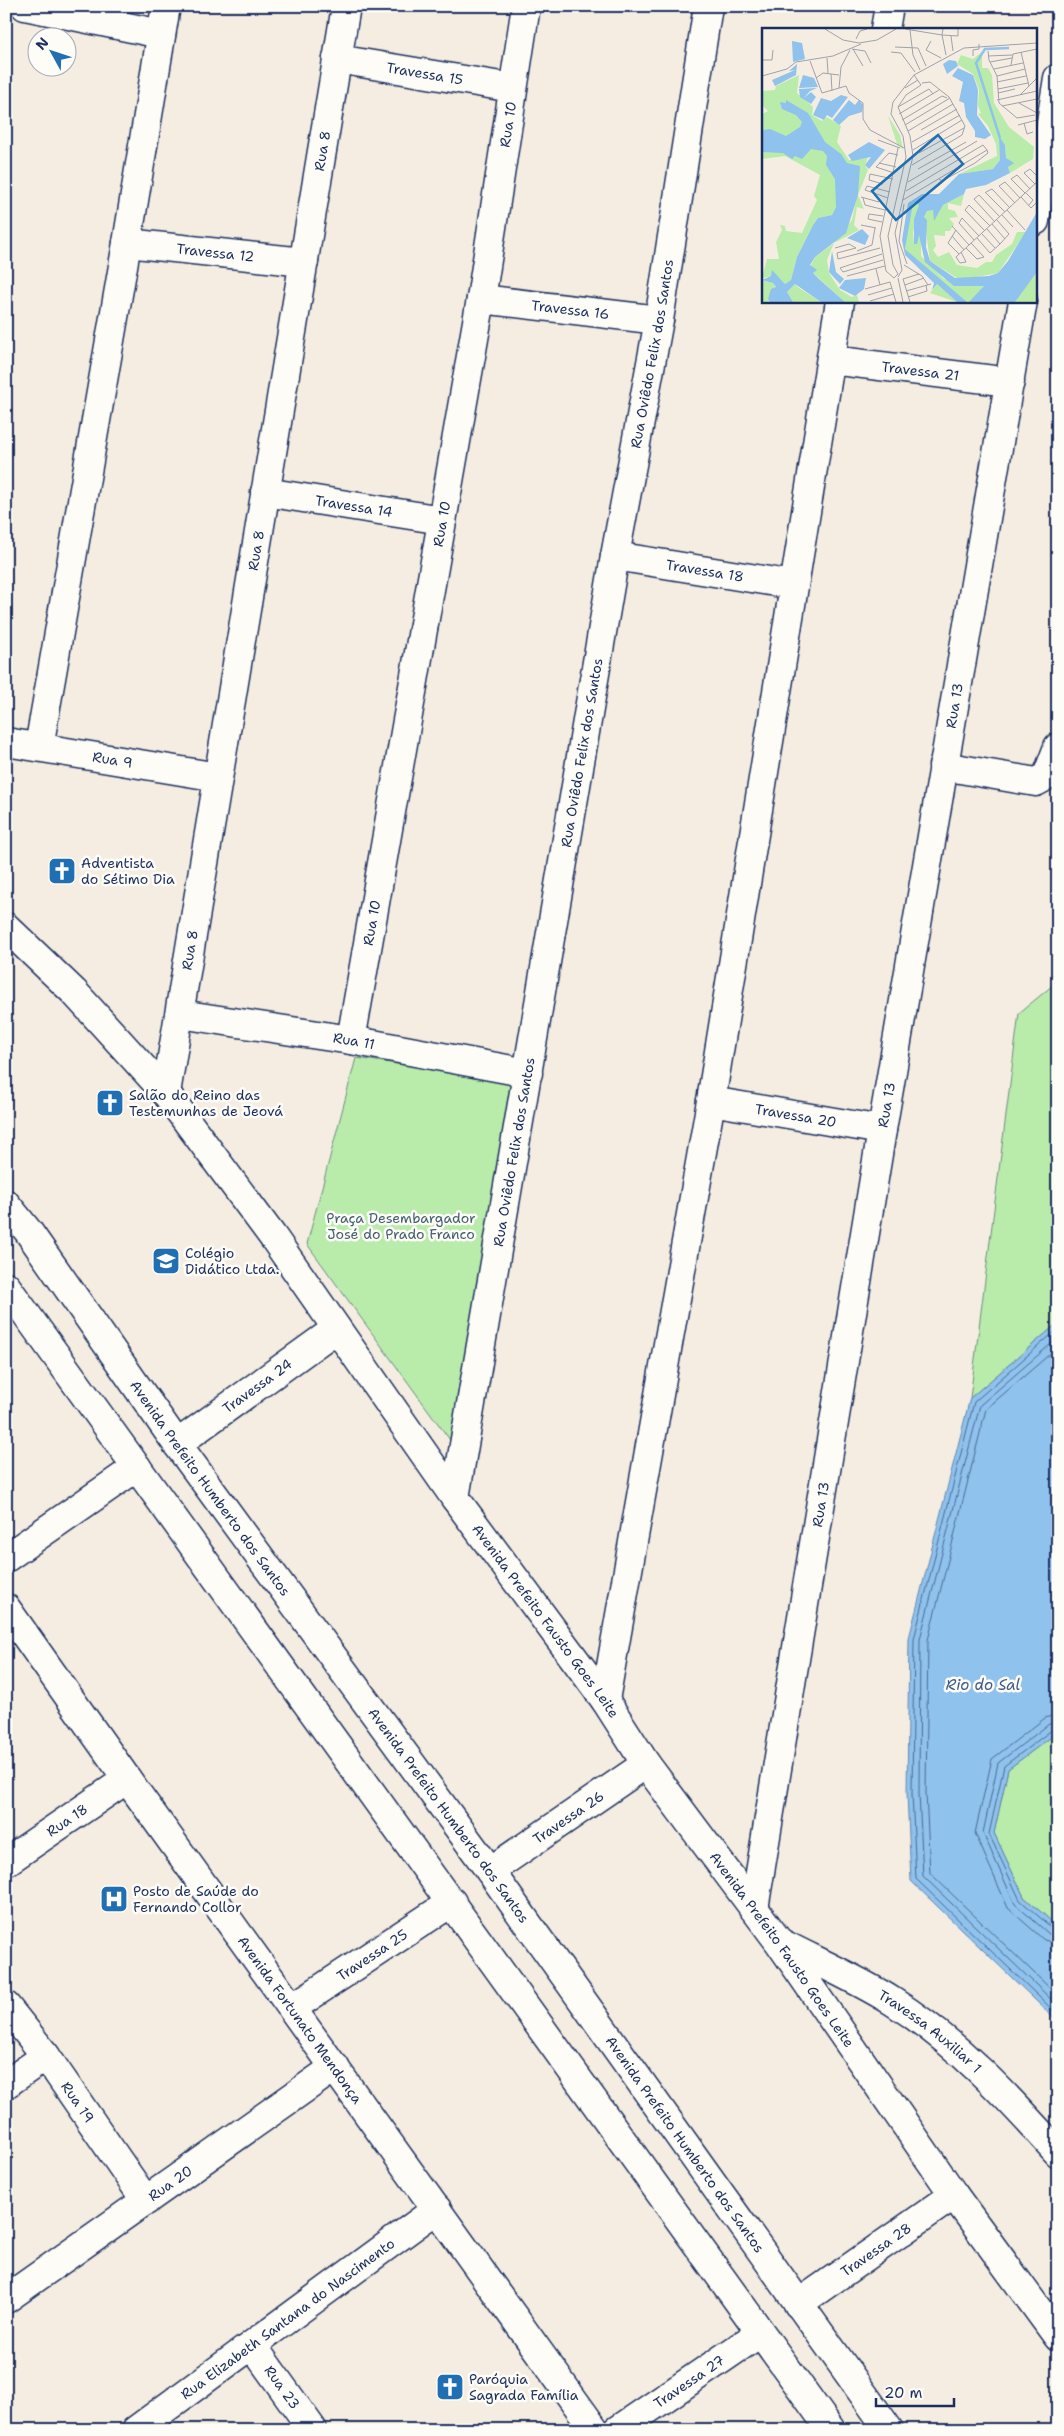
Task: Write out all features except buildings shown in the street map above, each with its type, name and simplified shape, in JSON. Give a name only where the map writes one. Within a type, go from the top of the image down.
[{"type":"street","points":[[25,6],[161,34]]},
{"type":"street","points":[[39,747],[127,243],[166,6]]},
{"type":"street","name":"Rua 8","points":[[166,1093],[264,492],[346,6]]},
{"type":"street","name":"Rua 10","points":[[351,1040],[481,299],[526,6]]},
{"type":"street","name":"Rua Oviêdo Felix dos Santos","points":[[455,1498],[615,556],[659,320],[708,6]]},
{"type":"street","points":[[885,28],[889,6]]},
{"type":"street","name":"Travessa 15","points":[[337,59],[513,88]]},
{"type":"street","points":[[1036,215],[1058,78]]},
{"type":"street","name":"Travessa 12","points":[[127,243],[304,262]]},
{"type":"street","name":"Travessa 16","points":[[481,299],[659,320]]},
{"type":"street","points":[[605,1700],[711,1101],[840,302]]},
{"type":"street","name":"Rua 13","points":[[754,1909],[882,1130],[1023,302]]},
{"type":"street","name":"Travessa 21","points":[[831,360],[1010,382]]},
{"type":"street","name":"Travessa 14","points":[[264,492],[442,520]]},
{"type":"street","name":"Travessa 18","points":[[615,556],[794,585]]},
{"type":"street","name":"Rua 9","points":[[6,742],[218,777]]},
{"type":"street","points":[[943,766],[1011,780],[1036,782],[1047,776],[1058,747]]},
{"type":"street","name":"Avenida Prefeito Fausto Goes Leite","points":[[6,927],[74,992],[166,1093],[273,1237],[455,1498],[605,1700],[646,1764],[779,1942],[954,2195],[1058,2338]]},
{"type":"street","name":"Rua 11","points":[[180,1014],[351,1040],[528,1073]]},
{"type":"street","name":"Travessa 20","points":[[711,1101],[882,1130]]},
{"type":"street","name":"Avenida Prefeito Humberto dos Santos","points":[[6,1204],[28,1231],[177,1444],[490,1871],[889,2430]]},
{"type":"street","points":[[6,1286],[831,2430]]},
{"type":"street","name":"Travessa 24","points":[[177,1444],[336,1329]]},
{"type":"street","points":[[6,1558],[138,1467]]},
{"type":"street","name":"Avenida Fortunato Mendonça","points":[[6,1608],[15,1643],[127,1779],[596,2430]]},
{"type":"street","name":"Travessa 26","points":[[490,1871],[646,1764]]},
{"type":"street","name":"Rua 18","points":[[6,1862],[127,1779]]},
{"type":"street","name":"Travessa 25","points":[[292,2008],[452,1902]]},
{"type":"street","name":"Travessa Auxiliar 1","points":[[779,1942],[873,1990],[917,2018],[995,2085],[1058,2153]]},
{"type":"street","name":"Rua 19","points":[[6,2006],[46,2056],[146,2201]]},
{"type":"street","points":[[6,2084],[46,2056]]},
{"type":"street","name":"Rua 20","points":[[6,2299],[335,2066]]},
{"type":"street","name":"Travessa 28","points":[[798,2304],[954,2195]]},
{"type":"street","name":"Rua Elizabeth Santana do Nascimento","points":[[136,2430],[438,2209]]},
{"type":"street","name":"Travessa 27","points":[[618,2430],[760,2333]]},
{"type":"street","name":"Rua 23","points":[[252,2345],[313,2430]]},
{"type":"green space","points":[[1058,981],[1058,1323],[970,1398],[1019,1013]]},
{"type":"green space","name":"Praça Desembargador José do Prado Franco","points":[[356,1058],[514,1081],[450,1440],[307,1244]]},
{"type":"green space","points":[[1058,1732],[1058,1927],[1024,1897],[994,1833],[1008,1769]]},
{"type":"water","name":"Rio do Sal","points":[[1058,1323],[1058,1732],[1008,1769],[994,1833],[1024,1897],[1058,1927],[1058,2022],[911,1881],[907,1794],[909,1638],[970,1398]]},
{"type":"place","name":"Adventista do Sétimo Dia","points":[[62,871]]},
{"type":"place","name":"Salão do Reino das Testemunhas de Jeová","points":[[110,1103]]},
{"type":"place","name":"Colégio Didático Ltda.","points":[[166,1261]]},
{"type":"place","name":"Posto de Saúde do Fernando Collor","points":[[114,1899]]},
{"type":"place","name":"Paróquia Sagrada Família","points":[[450,2387]]}]
